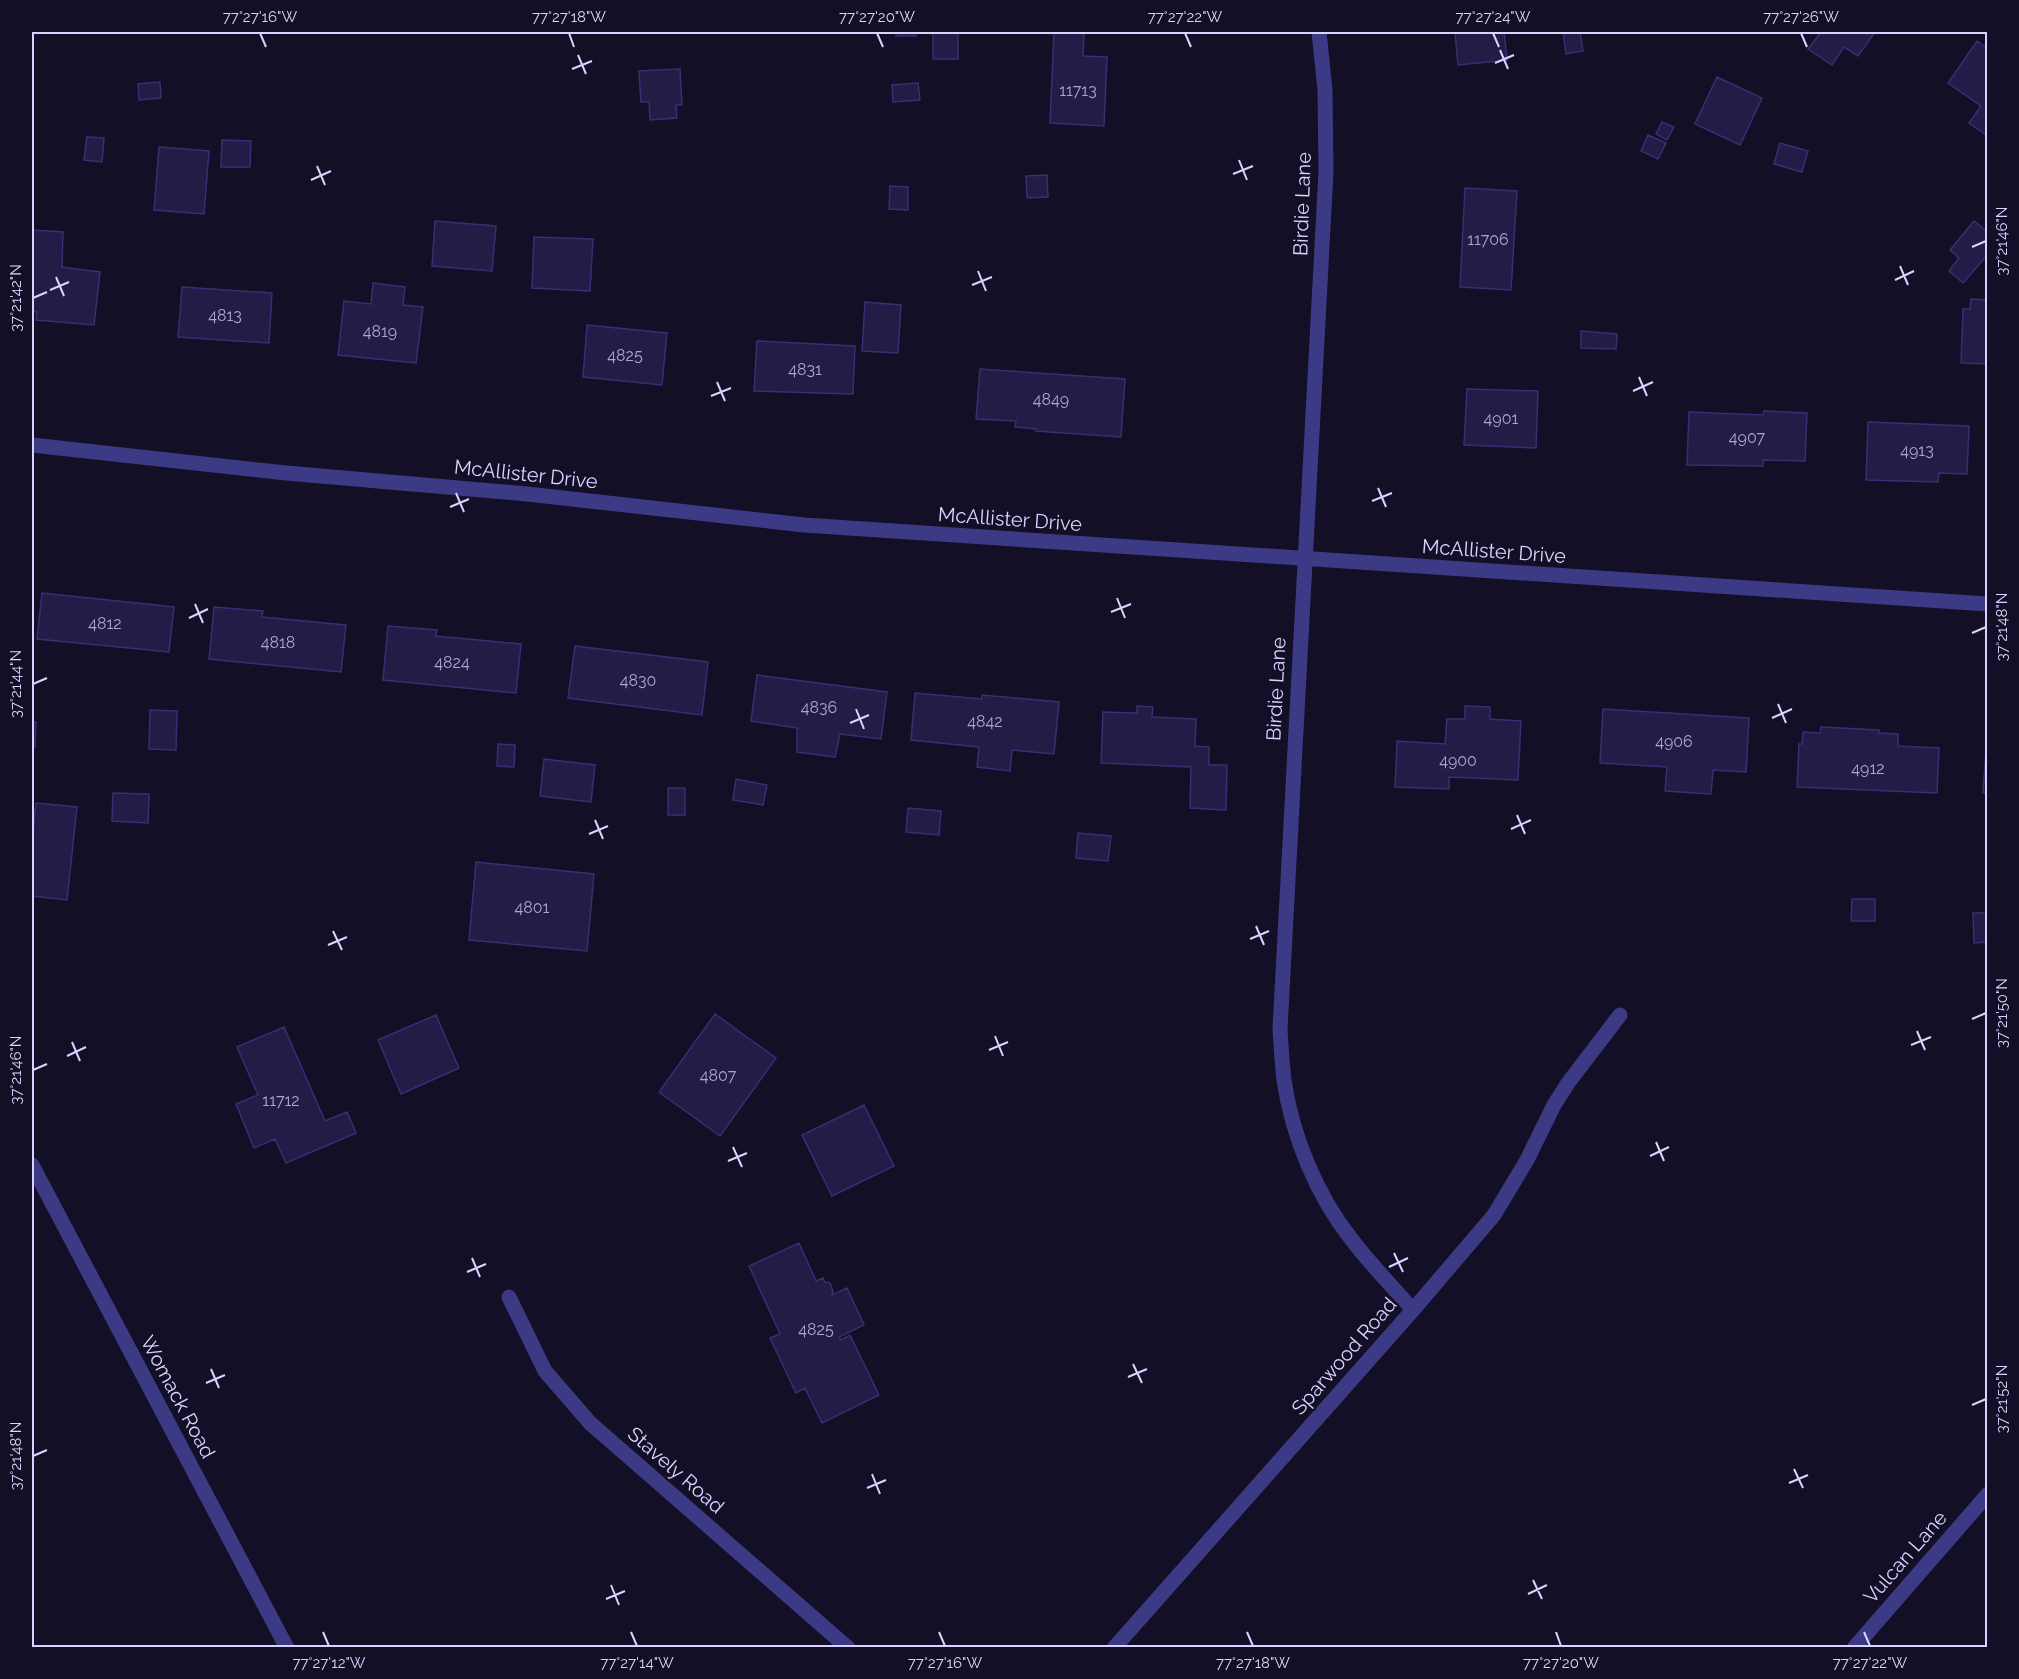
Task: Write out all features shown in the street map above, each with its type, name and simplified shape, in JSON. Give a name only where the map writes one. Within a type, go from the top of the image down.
[{"type":"street","name":"Birdie Lane","points":[[1319,32],[1324,90],[1326,172],[1280,1029],[1284,1081],[1295,1127],[1313,1174],[1329,1207],[1352,1240],[1413,1310]]},
{"type":"street","name":"McAllister Drive","points":[[32,445],[286,472],[527,494],[804,525],[1988,604]]},
{"type":"street","name":"Sparwood Road","points":[[1114,1647],[1413,1310],[1494,1215],[1527,1160],[1568,1083],[1620,1015]]},
{"type":"street","name":"Womack Road","points":[[32,1166],[287,1647]]},
{"type":"street","name":"Stavely Road","points":[[509,1298],[545,1371],[590,1423],[848,1647]]},
{"type":"street","name":"Vulcan Lane","points":[[1854,1647],[1988,1494]]},
{"type":"building","points":[[896,32],[916,32],[916,36],[896,36]]},
{"type":"building","points":[[933,32],[958,32],[958,59],[933,59]]},
{"type":"building","points":[[1054,32],[1084,32],[1083,56],[1107,57],[1104,126],[1050,123]]},
{"type":"building","points":[[1455,32],[1504,32],[1507,60],[1458,65]]},
{"type":"building","points":[[1563,32],[1580,32],[1583,51],[1566,54]]},
{"type":"building","points":[[1821,32],[1875,32],[1858,56],[1844,47],[1832,65],[1808,49]]},
{"type":"building","points":[[1977,41],[1988,49],[1988,136],[1969,123],[1981,106],[1948,83]]},
{"type":"building","points":[[680,69],[682,105],[676,105],[677,118],[650,120],[649,102],[641,102],[639,71]]},
{"type":"building","points":[[1717,77],[1762,98],[1740,145],[1695,124]]},
{"type":"building","points":[[160,82],[161,98],[139,100],[138,84]]},
{"type":"building","points":[[918,83],[920,100],[893,102],[892,85]]},
{"type":"building","points":[[1662,122],[1674,127],[1667,140],[1656,134]]},
{"type":"building","points":[[1648,135],[1666,143],[1658,159],[1641,151]]},
{"type":"building","points":[[87,137],[104,138],[102,162],[84,160]]},
{"type":"building","points":[[222,140],[251,141],[250,167],[221,167]]},
{"type":"building","points":[[1780,143],[1808,151],[1802,172],[1774,164]]},
{"type":"building","points":[[159,147],[209,151],[204,214],[154,210]]},
{"type":"building","points":[[1047,175],[1048,197],[1027,198],[1026,176]]},
{"type":"building","points":[[890,186],[908,187],[908,210],[889,209]]},
{"type":"building","points":[[1465,188],[1517,191],[1511,290],[1460,287]]},
{"type":"building","points":[[435,221],[496,226],[492,271],[432,266]]},
{"type":"building","points":[[1974,221],[1988,232],[1988,254],[1963,283],[1949,271],[1959,258],[1950,250]]},
{"type":"building","points":[[32,230],[63,232],[62,267],[100,272],[94,325],[36,320],[37,312],[32,311]]},
{"type":"building","points":[[534,237],[593,239],[590,291],[532,288]]},
{"type":"building","points":[[373,283],[405,287],[403,305],[423,307],[416,363],[338,355],[344,301],[371,304]]},
{"type":"building","points":[[182,287],[272,293],[269,343],[178,337]]},
{"type":"building","points":[[1971,299],[1988,300],[1988,364],[1961,363],[1963,309],[1970,309]]},
{"type":"building","points":[[865,302],[901,305],[898,353],[862,351]]},
{"type":"building","points":[[587,325],[667,333],[662,385],[583,377]]},
{"type":"building","points":[[1581,331],[1617,334],[1616,349],[1581,348]]},
{"type":"building","points":[[757,341],[855,346],[853,394],[754,391]]},
{"type":"building","points":[[980,369],[1125,379],[1121,437],[1036,431],[1036,429],[1015,427],[1016,421],[976,419]]},
{"type":"building","points":[[1467,389],[1538,391],[1536,448],[1464,445]]},
{"type":"building","points":[[1764,411],[1807,413],[1805,461],[1763,460],[1763,466],[1687,465],[1689,412],[1763,415]]},
{"type":"building","points":[[1868,422],[1969,426],[1967,474],[1939,473],[1938,482],[1866,480]]},
{"type":"building","points":[[42,593],[174,607],[169,652],[37,639]]},
{"type":"building","points":[[214,607],[263,611],[262,617],[346,625],[341,672],[209,659]]},
{"type":"building","points":[[388,626],[437,630],[436,636],[521,644],[516,693],[383,680]]},
{"type":"building","points":[[575,646],[708,662],[702,715],[568,698]]},
{"type":"building","points":[[757,675],[887,692],[881,739],[840,734],[835,757],[797,752],[797,728],[751,721]]},
{"type":"building","points":[[915,693],[982,699],[982,695],[1059,702],[1054,754],[1012,750],[1010,771],[977,767],[979,747],[911,740]]},
{"type":"building","points":[[1137,706],[1153,707],[1152,717],[1196,719],[1195,746],[1209,747],[1209,765],[1227,765],[1226,810],[1190,808],[1191,767],[1101,763],[1103,712],[1137,713]]},
{"type":"building","points":[[1465,706],[1490,707],[1490,719],[1521,721],[1518,780],[1449,777],[1449,789],[1395,787],[1397,741],[1445,744],[1447,719],[1465,719]]},
{"type":"building","points":[[1603,709],[1749,718],[1746,772],[1713,770],[1711,794],[1665,791],[1667,767],[1600,763]]},
{"type":"building","points":[[150,710],[177,711],[176,750],[149,749]]},
{"type":"building","points":[[32,722],[36,722],[35,747],[32,747]]},
{"type":"building","points":[[1821,727],[1879,730],[1879,733],[1898,734],[1898,746],[1939,748],[1937,793],[1797,787],[1799,744],[1802,744],[1803,732],[1820,733]]},
{"type":"building","points":[[1988,736],[1988,794],[1983,793]]},
{"type":"building","points":[[498,744],[515,745],[514,767],[497,766]]},
{"type":"building","points":[[544,759],[595,765],[591,802],[540,796]]},
{"type":"building","points":[[736,779],[767,785],[763,805],[733,800]]},
{"type":"building","points":[[668,788],[685,788],[685,815],[668,815]]},
{"type":"building","points":[[113,793],[149,794],[148,823],[112,821]]},
{"type":"building","points":[[36,803],[77,807],[67,900],[32,896],[32,831]]},
{"type":"building","points":[[908,808],[941,811],[939,835],[906,832]]},
{"type":"building","points":[[1078,833],[1111,836],[1108,861],[1076,858]]},
{"type":"building","points":[[476,862],[594,874],[587,951],[469,940]]},
{"type":"building","points":[[1852,899],[1875,899],[1875,921],[1851,921]]},
{"type":"building","points":[[1973,913],[1988,913],[1988,942],[1974,943]]},
{"type":"building","points":[[715,1014],[776,1058],[720,1136],[659,1092]]},
{"type":"building","points":[[436,1015],[459,1068],[401,1094],[378,1040]]},
{"type":"building","points":[[284,1027],[325,1121],[347,1112],[356,1133],[286,1163],[275,1139],[254,1148],[236,1104],[258,1095],[237,1047]]},
{"type":"building","points":[[864,1105],[894,1166],[832,1196],[802,1135]]},
{"type":"building","points":[[799,1243],[816,1281],[823,1278],[825,1282],[830,1283],[832,1295],[847,1288],[864,1325],[839,1337],[841,1340],[850,1335],[879,1395],[822,1423],[805,1388],[796,1393],[770,1338],[780,1334],[749,1266]]}]
